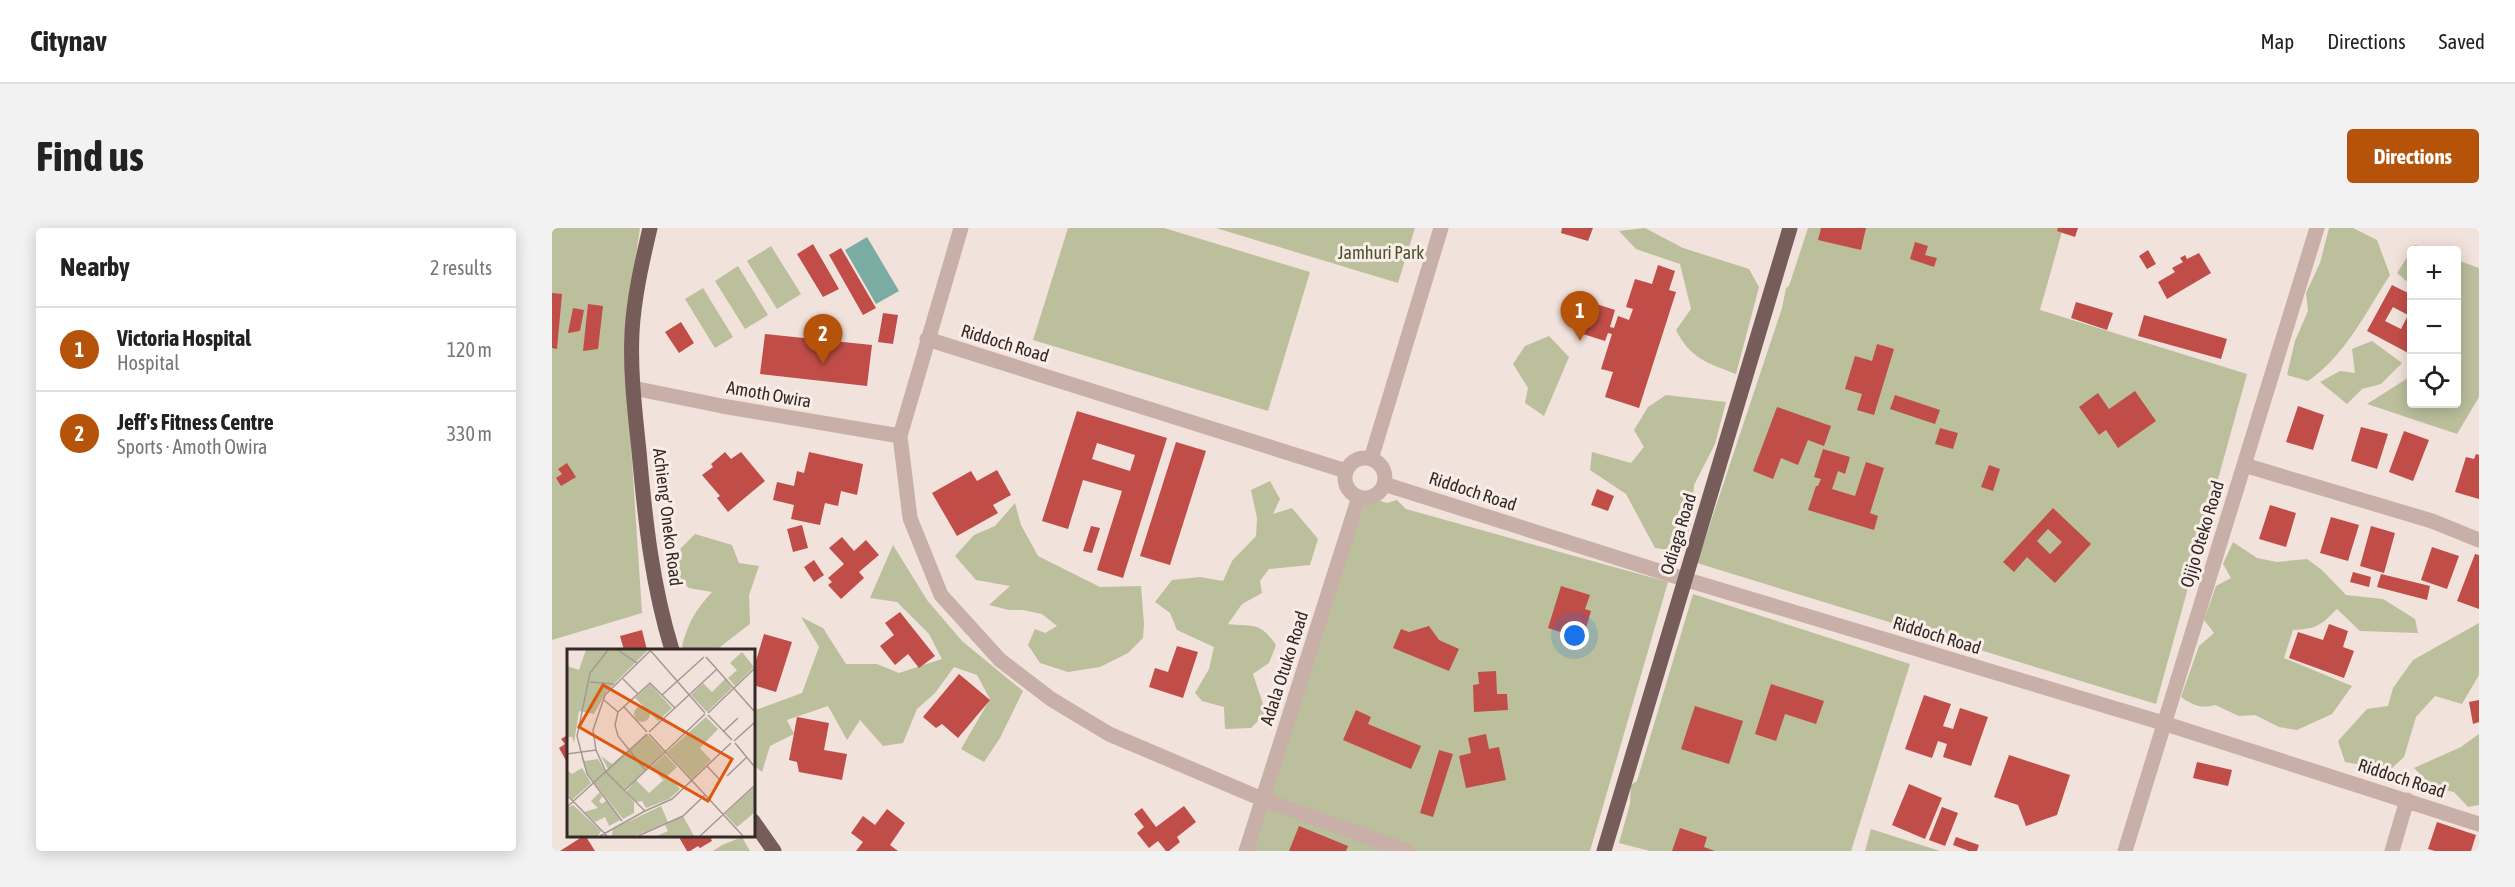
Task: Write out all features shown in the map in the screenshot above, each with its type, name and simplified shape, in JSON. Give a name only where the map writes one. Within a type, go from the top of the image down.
[{"type":"main road","name":"Achieng' Oneko Road","points":[[650,228],[640,273],[632,332],[633,388],[648,543],[662,616],[672,649]]},
{"type":"main road","name":"Odiaga Road","points":[[1604,851],[1790,228]]},
{"type":"main road","points":[[754,822],[774,851]]},
{"type":"street","points":[[961,228],[900,436],[910,518],[941,595],[1000,660],[1051,699],[1108,734],[1262,799],[1407,851]]},
{"type":"street","points":[[1371,459],[1441,228]]},
{"type":"street","name":"Ojijo Oteko Road","points":[[2125,851],[2317,228]]},
{"type":"street","name":"Riddoch Road","points":[[927,339],[1346,471]]},
{"type":"street","name":"Amoth Owira","points":[[633,388],[722,406],[900,436]]},
{"type":"street","points":[[1371,459],[1383,468],[1384,484],[1374,495],[1359,497],[1347,487],[1346,471],[1357,460],[1371,459]]},
{"type":"street","points":[[2244,465],[2432,521],[2479,540]]},
{"type":"street","name":"Riddoch Road","points":[[1384,484],[1684,579],[2163,723],[2479,824]]},
{"type":"street","name":"Adala Otuko Road","points":[[1246,851],[1359,497]]},
{"type":"street","points":[[2392,851],[2407,800]]},
{"type":"green space","points":[[552,228],[640,228],[624,339],[642,613],[552,640]]},
{"type":"green space","points":[[1068,228],[1164,228],[1310,272],[1268,411],[1033,340]]},
{"type":"green space","name":"Jamhuri Park","points":[[1216,228],[1415,228],[1398,283]]},
{"type":"green space","points":[[1645,228],[1683,248],[1749,269],[1759,287],[1736,374],[1700,358],[1681,339],[1676,330],[1691,309],[1680,264],[1636,249],[1619,231]]},
{"type":"green space","points":[[1808,228],[2063,228],[2040,310],[2247,374],[2156,704],[1697,563],[1782,308],[1786,288],[1789,286]]},
{"type":"green space","points":[[2329,228],[2353,228],[2377,240],[2390,275],[2344,346],[2321,371],[2308,381],[2287,375],[2295,341],[2308,311],[2306,293],[2320,263]]},
{"type":"green space","points":[[771,246],[801,294],[777,309],[747,261]]},
{"type":"green space","points":[[2407,257],[2407,282],[2397,273]]},
{"type":"green space","points":[[2461,261],[2479,268],[2479,397],[2457,434],[2367,404],[2407,379],[2407,408],[2461,408]]},
{"type":"green space","points":[[738,266],[768,315],[745,329],[715,281]]},
{"type":"green space","points":[[703,288],[733,337],[715,348],[685,299]]},
{"type":"green space","points":[[1549,336],[1569,357],[1544,416],[1525,403],[1528,388],[1513,364],[1525,346]]},
{"type":"green space","points":[[2372,341],[2402,363],[2381,384],[2362,389],[2347,404],[2320,382],[2340,371],[2355,373],[2352,349]]},
{"type":"green space","points":[[1666,395],[1726,402],[1715,444],[1694,485],[1691,523],[1682,552],[1655,548],[1626,494],[1590,470],[1592,452],[1631,463],[1644,447],[1634,430],[1648,407]]},
{"type":"green space","points":[[1270,481],[1280,499],[1273,514],[1292,508],[1318,539],[1310,565],[1269,569],[1260,581],[1262,593],[1242,604],[1228,624],[1260,629],[1276,645],[1269,663],[1253,674],[1266,713],[1251,728],[1225,729],[1224,707],[1202,701],[1195,693],[1209,669],[1214,647],[1177,630],[1170,613],[1155,602],[1172,580],[1200,577],[1223,581],[1232,561],[1256,536],[1257,518],[1251,490]]},
{"type":"green space","points":[[1367,497],[1387,503],[1397,500],[1406,509],[1668,582],[1590,851],[1248,851]]},
{"type":"green space","points":[[1015,503],[1021,525],[1038,556],[1100,587],[1141,586],[1143,638],[1128,653],[1100,667],[1068,672],[1040,663],[1028,645],[1035,629],[1045,633],[1057,626],[1042,614],[989,605],[1010,586],[976,580],[955,556],[974,535],[995,526]]},
{"type":"green space","points":[[695,534],[732,545],[739,563],[759,566],[749,595],[750,624],[717,649],[684,649],[682,646],[693,617],[712,592],[689,588],[672,573],[681,548]]},
{"type":"green space","points":[[2233,542],[2257,558],[2277,562],[2307,559],[2322,570],[2346,595],[2383,599],[2415,619],[2418,633],[2360,631],[2337,609],[2318,625],[2308,629],[2293,630],[2284,658],[2352,686],[2332,714],[2297,730],[2279,727],[2255,715],[2239,716],[2215,705],[2197,706],[2181,697],[2199,646],[2214,633],[2204,620],[2216,586],[2231,578],[2223,564]]},
{"type":"green space","points":[[893,545],[927,600],[962,641],[1023,691],[1000,738],[984,762],[961,749],[990,699],[977,675],[954,667],[935,693],[917,709],[903,743],[883,746],[860,720],[847,740],[828,706],[787,720],[794,734],[770,746],[762,772],[754,766],[754,711],[802,693],[819,647],[801,617],[823,628],[846,664],[877,664],[899,673],[942,659],[929,634],[897,602],[870,598]]},
{"type":"green space","points":[[1693,594],[1910,664],[1851,851],[1650,851],[1619,843],[1630,804],[1631,785],[1637,781]]},
{"type":"green space","points":[[2479,623],[2479,675],[2462,704],[2435,696],[2416,717],[2404,757],[2390,770],[2345,762],[2338,741],[2367,709],[2388,706],[2393,688],[2413,660]]},
{"type":"green space","points":[[2479,734],[2479,805],[2468,807],[2454,792],[2434,788],[2414,768],[2461,747]]},
{"type":"green space","points":[[1871,829],[1940,851],[1865,851]]},
{"type":"green space","points":[[742,837],[750,851],[713,851],[722,845]]},
{"type":"water","points":[[867,237],[899,291],[876,304],[845,250]]},
{"type":"building","points":[[1562,228],[1593,228],[1588,241],[1561,233]]},
{"type":"building","points":[[1821,228],[1866,228],[1861,250],[1818,240]]},
{"type":"building","points":[[2058,228],[2078,228],[2075,237],[2057,231]]},
{"type":"building","points":[[1915,242],[1928,246],[1925,255],[1937,258],[1934,267],[1910,259]]},
{"type":"building","points":[[813,244],[839,289],[823,297],[797,254]]},
{"type":"building","points":[[841,248],[876,308],[863,315],[829,255]]},
{"type":"building","points":[[2148,250],[2156,264],[2147,269],[2139,256]]},
{"type":"building","points":[[2199,253],[2211,273],[2167,299],[2158,282],[2175,272],[2172,268],[2183,262],[2180,258],[2185,255],[2187,259]]},
{"type":"building","points":[[1658,265],[1675,271],[1669,290],[1676,292],[1639,408],[1605,397],[1613,372],[1601,369],[1612,334],[1608,333],[1605,341],[1580,333],[1590,302],[1615,310],[1610,327],[1614,328],[1618,316],[1629,320],[1633,309],[1626,307],[1635,279],[1652,284]]},
{"type":"building","points":[[2392,285],[2407,292],[2407,314],[2393,307],[2385,321],[2401,329],[2407,317],[2407,352],[2367,331]]},
{"type":"building","points":[[552,293],[562,294],[557,349],[552,348]]},
{"type":"building","points":[[2076,302],[2113,313],[2107,330],[2071,318]]},
{"type":"building","points":[[588,304],[603,306],[598,349],[583,351]]},
{"type":"building","points":[[573,308],[584,310],[580,331],[568,333]]},
{"type":"building","points":[[883,313],[898,315],[893,344],[878,342]]},
{"type":"building","points":[[2144,315],[2227,339],[2221,359],[2138,336]]},
{"type":"building","points":[[681,322],[694,343],[679,353],[665,332]]},
{"type":"building","points":[[765,334],[872,345],[867,386],[760,374]]},
{"type":"building","points":[[1877,344],[1894,349],[1874,415],[1857,410],[1862,394],[1845,389],[1855,356],[1872,361]]},
{"type":"building","points":[[2135,391],[2156,421],[2118,448],[2106,430],[2099,435],[2079,407],[2098,393],[2109,409]]},
{"type":"building","points":[[1895,395],[1940,410],[1935,424],[1890,409]]},
{"type":"building","points":[[2298,406],[2324,415],[2313,450],[2286,442]]},
{"type":"building","points":[[1777,407],[1831,426],[1824,446],[1808,440],[1798,465],[1781,458],[1773,479],[1753,471]]},
{"type":"building","points":[[1077,411],[1167,438],[1123,578],[1097,570],[1122,491],[1083,480],[1068,529],[1042,521]],"holes":[[[1097,443],[1135,455],[1130,471],[1092,459]]]},
{"type":"building","points":[[2361,427],[2388,434],[2377,469],[2351,461]]},
{"type":"building","points":[[1940,428],[1958,433],[1953,449],[1935,444]]},
{"type":"building","points":[[2404,431],[2429,440],[2413,481],[2389,472]]},
{"type":"building","points":[[1176,442],[1206,451],[1170,565],[1140,556]]},
{"type":"building","points":[[1823,449],[1850,457],[1845,474],[1838,471],[1832,489],[1855,496],[1866,462],[1884,468],[1870,513],[1878,516],[1874,530],[1808,510],[1816,486],[1821,479],[1814,477]]},
{"type":"building","points":[[725,452],[731,459],[741,452],[765,481],[728,512],[717,498],[720,496],[702,475],[713,467],[711,464]]},
{"type":"building","points":[[809,452],[863,464],[857,495],[841,491],[838,506],[825,503],[820,525],[791,519],[794,505],[773,500],[777,482],[794,486],[797,471],[804,473]]},
{"type":"building","points":[[2476,454],[2479,455],[2479,499],[2455,492],[2466,457],[2474,459]]},
{"type":"building","points":[[567,463],[576,477],[561,486],[556,478],[562,474],[558,469]]},
{"type":"building","points":[[1989,465],[2000,469],[1993,491],[1981,487]]},
{"type":"building","points":[[997,470],[1011,495],[993,505],[998,513],[957,536],[932,493],[971,471],[977,481]]},
{"type":"building","points":[[1597,489],[1614,496],[1608,511],[1591,505]]},
{"type":"building","points":[[2270,505],[2296,513],[2286,547],[2259,539]]},
{"type":"building","points":[[2053,508],[2091,544],[2055,583],[2027,557],[2014,572],[2003,562]],"holes":[[[2048,529],[2062,542],[2050,554],[2037,541]]]},
{"type":"building","points":[[2331,517],[2359,525],[2348,561],[2320,553]]},
{"type":"building","points":[[802,525],[808,548],[793,552],[787,529]]},
{"type":"building","points":[[1091,526],[1100,528],[1092,553],[1083,551]]},
{"type":"building","points":[[2371,526],[2395,533],[2384,573],[2360,566]]},
{"type":"building","points":[[842,537],[854,551],[866,540],[879,555],[859,572],[864,578],[841,599],[828,585],[832,582],[828,578],[844,564],[829,548]]},
{"type":"building","points":[[2432,547],[2459,556],[2447,589],[2421,580]]},
{"type":"building","points":[[2475,554],[2479,555],[2479,609],[2457,601]]},
{"type":"building","points":[[814,560],[824,575],[814,582],[804,567]]},
{"type":"building","points":[[2353,572],[2371,577],[2369,587],[2350,582]]},
{"type":"building","points":[[2381,574],[2430,586],[2427,600],[2377,587]]},
{"type":"building","points":[[1561,586],[1590,595],[1585,609],[1591,611],[1586,628],[1580,627],[1576,637],[1548,628]]},
{"type":"building","points":[[900,612],[935,656],[919,668],[908,654],[895,665],[880,646],[894,635],[885,623]]},
{"type":"building","points":[[2329,624],[2348,631],[2343,647],[2354,651],[2344,678],[2289,658],[2298,632],[2323,640]]},
{"type":"building","points":[[1429,626],[1439,640],[1459,649],[1449,671],[1393,648],[1401,629],[1409,632]]},
{"type":"building","points":[[642,630],[647,649],[624,649],[620,636]]},
{"type":"building","points":[[764,634],[792,642],[776,692],[754,685],[754,668]]},
{"type":"building","points":[[1177,646],[1198,652],[1183,698],[1149,687],[1155,668],[1168,672]]},
{"type":"building","points":[[1496,671],[1497,694],[1507,694],[1508,710],[1474,712],[1473,685],[1479,684],[1478,672]]},
{"type":"building","points":[[959,674],[990,700],[958,738],[942,724],[936,728],[923,717]]},
{"type":"building","points":[[1771,684],[1824,701],[1816,724],[1785,714],[1776,741],[1755,734]]},
{"type":"building","points":[[1924,695],[1951,704],[1943,726],[1953,729],[1960,708],[1988,717],[1971,766],[1943,757],[1947,744],[1938,741],[1932,758],[1905,749]]},
{"type":"building","points":[[2479,700],[2479,722],[2473,724],[2469,702]]},
{"type":"building","points":[[1695,706],[1743,721],[1729,764],[1681,749]]},
{"type":"building","points":[[1356,710],[1371,717],[1368,724],[1421,746],[1411,769],[1343,740]]},
{"type":"building","points":[[797,717],[829,723],[824,750],[847,754],[842,780],[799,772],[797,762],[789,760]]},
{"type":"building","points":[[1486,734],[1489,749],[1499,747],[1506,780],[1466,788],[1459,756],[1471,753],[1468,738]]},
{"type":"building","points":[[566,736],[567,738],[567,762],[559,748],[565,744],[561,739]]},
{"type":"building","points":[[1439,750],[1453,754],[1433,817],[1420,813]]},
{"type":"building","points":[[2009,755],[2070,775],[2057,815],[2026,826],[2018,805],[1994,797]]},
{"type":"building","points":[[2197,762],[2232,770],[2228,786],[2193,778]]},
{"type":"building","points":[[1909,784],[1942,798],[1925,839],[1892,825]]},
{"type":"building","points":[[1184,806],[1196,822],[1177,837],[1180,842],[1169,851],[1166,851],[1158,841],[1149,848],[1137,833],[1144,827],[1134,814],[1142,808],[1156,827]]},
{"type":"building","points":[[1942,807],[1958,813],[1945,846],[1929,840]]},
{"type":"building","points":[[887,809],[905,823],[890,845],[898,851],[856,851],[863,842],[851,833],[863,816],[875,825]]},
{"type":"building","points":[[2437,822],[2476,835],[2471,851],[2428,849]]},
{"type":"building","points":[[1299,826],[1348,846],[1346,851],[1289,851]]},
{"type":"building","points":[[1680,828],[1707,837],[1704,847],[1715,851],[1672,851]]},
{"type":"building","points":[[586,836],[595,851],[560,851]]},
{"type":"building","points":[[678,836],[715,836],[711,839],[712,841],[700,848],[698,846],[687,851]]},
{"type":"building","points":[[1956,837],[1979,845],[1977,851],[1969,851],[1953,845]]},
{"type":"place","name":"Victoria Hospital","points":[[1580,341]]},
{"type":"place","name":"Jeff's Fitness Centre","points":[[823,364]]}]
